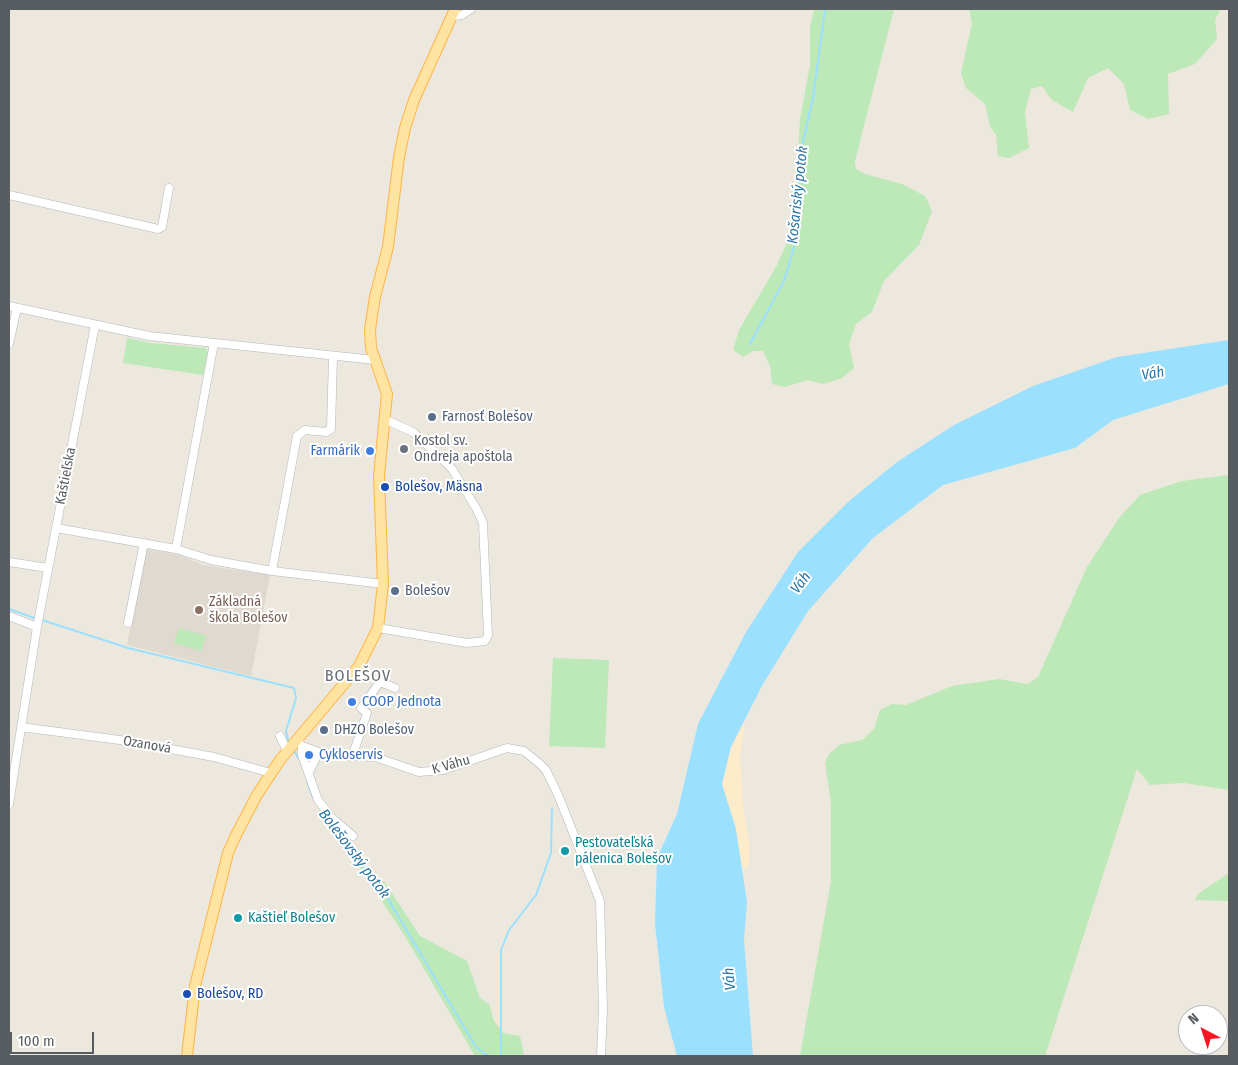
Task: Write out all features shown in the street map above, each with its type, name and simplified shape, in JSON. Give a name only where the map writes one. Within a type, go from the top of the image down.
[{"type":"main road","points":[[186,1056],[195,986],[228,853],[244,818],[271,773],[360,666],[378,628],[383,584],[379,476],[386,420],[385,386],[370,343],[370,329],[375,297],[388,247],[402,142],[414,100],[454,12]]},
{"type":"street","points":[[454,12],[462,16],[471,9]]},
{"type":"street","points":[[9,195],[158,229],[162,227],[169,188]]},
{"type":"street","points":[[9,344],[13,307],[149,336],[375,360]]},
{"type":"street","name":"Kaštieľska","points":[[38,622],[95,324]]},
{"type":"street","points":[[176,549],[214,343]]},
{"type":"street","points":[[272,571],[297,436],[305,430],[326,432],[331,429],[334,357]]},
{"type":"street","points":[[378,628],[467,643],[485,641],[488,635],[483,522],[452,469],[413,432],[386,420]]},
{"type":"street","points":[[56,528],[176,549],[210,560],[272,571],[383,584]]},
{"type":"street","points":[[128,623],[144,543]]},
{"type":"street","points":[[9,562],[48,568]]},
{"type":"street","points":[[9,616],[38,622],[9,804]]},
{"type":"street","points":[[353,754],[367,713],[361,708],[380,682],[394,688]]},
{"type":"street","name":"Ozanová","points":[[21,726],[127,741],[214,757],[271,773]]},
{"type":"street","points":[[280,736],[294,746],[302,755],[318,800],[331,817],[353,836]]},
{"type":"street","name":"K Váhu","points":[[294,746],[330,755],[353,754],[381,758],[420,772],[433,772],[497,750],[516,748],[533,757],[546,770],[598,892],[602,909],[601,1056]]},
{"type":"street","points":[[309,772],[319,752]]},
{"type":"shaded area","name":"Základná škola Bolešov","points":[[146,549],[180,555],[203,565],[270,575],[251,676],[127,645]]},
{"type":"green space","points":[[814,9],[894,9],[855,161],[856,169],[865,174],[902,184],[925,196],[932,211],[919,245],[884,281],[872,312],[856,324],[849,344],[854,368],[842,378],[823,384],[807,380],[785,387],[772,384],[770,366],[763,351],[753,351],[743,357],[733,350],[739,330],[777,265],[795,224],[800,119],[810,65],[810,27]]},
{"type":"green space","points":[[969,9],[1221,9],[1215,20],[1217,39],[1195,64],[1168,74],[1169,114],[1148,119],[1130,110],[1124,84],[1108,68],[1088,78],[1073,112],[1052,100],[1042,86],[1031,89],[1025,112],[1029,148],[1009,158],[998,156],[996,135],[990,127],[985,104],[966,88],[961,73],[972,23]]},
{"type":"green space","points":[[127,338],[151,343],[206,348],[208,352],[203,375],[123,363]]},
{"type":"green space","points":[[1229,475],[1229,790],[1184,783],[1150,785],[1137,769],[1045,1056],[800,1056],[831,881],[831,803],[825,763],[829,754],[839,745],[862,740],[874,729],[880,710],[892,704],[906,705],[952,686],[999,679],[1028,684],[1038,677],[1087,567],[1119,518],[1140,495],[1182,481]]},
{"type":"green space","points":[[179,628],[206,636],[201,651],[174,643]]},
{"type":"green space","points":[[553,658],[609,660],[605,748],[549,746]]},
{"type":"green space","points":[[356,862],[384,881],[420,936],[467,961],[480,998],[489,1004],[494,1021],[503,1033],[520,1036],[524,1056],[475,1056],[403,933]]},
{"type":"green space","points":[[1229,873],[1229,901],[1195,900],[1199,893]]},
{"type":"sand","points":[[742,726],[745,726],[740,754],[743,806],[749,843],[749,865],[742,872],[736,829],[722,784],[731,747]]},
{"type":"water","name":"Váh","points":[[1229,340],[1229,384],[1113,420],[1075,448],[943,485],[873,538],[808,611],[763,684],[731,747],[722,784],[736,829],[747,902],[744,940],[753,1056],[677,1056],[664,1007],[655,924],[657,858],[677,814],[698,724],[746,632],[798,552],[848,502],[897,462],[954,425],[1033,386],[1117,357]]},
{"type":"waterway","name":"Košariský potok","points":[[750,344],[784,281],[798,234],[800,155],[813,98],[825,9]]},
{"type":"waterway","name":"Bolešovský potok","points":[[9,609],[37,619]]},
{"type":"waterway","name":"Bolešovský potok","points":[[42,620],[128,648],[294,688],[296,698],[286,731],[289,744]]},
{"type":"waterway","name":"Bolešovský potok","points":[[293,750],[300,760]]},
{"type":"waterway","name":"Bolešovský potok","points":[[307,781],[313,798]]},
{"type":"waterway","name":"Bolešovský potok","points":[[320,808],[329,824],[388,899],[476,1047],[488,1056]]},
{"type":"waterway","points":[[501,1056],[501,950],[509,930],[536,895],[551,853],[552,808]]},
{"type":"place","name":"Farnosť Bolešov","points":[[432,417]]},
{"type":"place","name":"Kostol sv. Ondreja apoštola","points":[[404,449]]},
{"type":"place","name":"Farmárik","points":[[370,451]]},
{"type":"place","name":"Bolešov, Mäsna","points":[[385,487]]},
{"type":"place","name":"Bolešov","points":[[395,591]]},
{"type":"place","name":"Základná škola Bolešov","points":[[199,610]]},
{"type":"place","name":"COOP Jednota","points":[[352,702]]},
{"type":"place","name":"DHZO Bolešov","points":[[324,730]]},
{"type":"place","name":"Cykloservis","points":[[309,755]]},
{"type":"place","name":"Pestovateľská pálenica Bolešov","points":[[565,851]]},
{"type":"place","name":"Kaštieľ Bolešov","points":[[238,918]]},
{"type":"place","name":"Bolešov, RD","points":[[187,994]]},
{"type":"district","name":"BOLEŠOV","points":[[358,677]]}]
